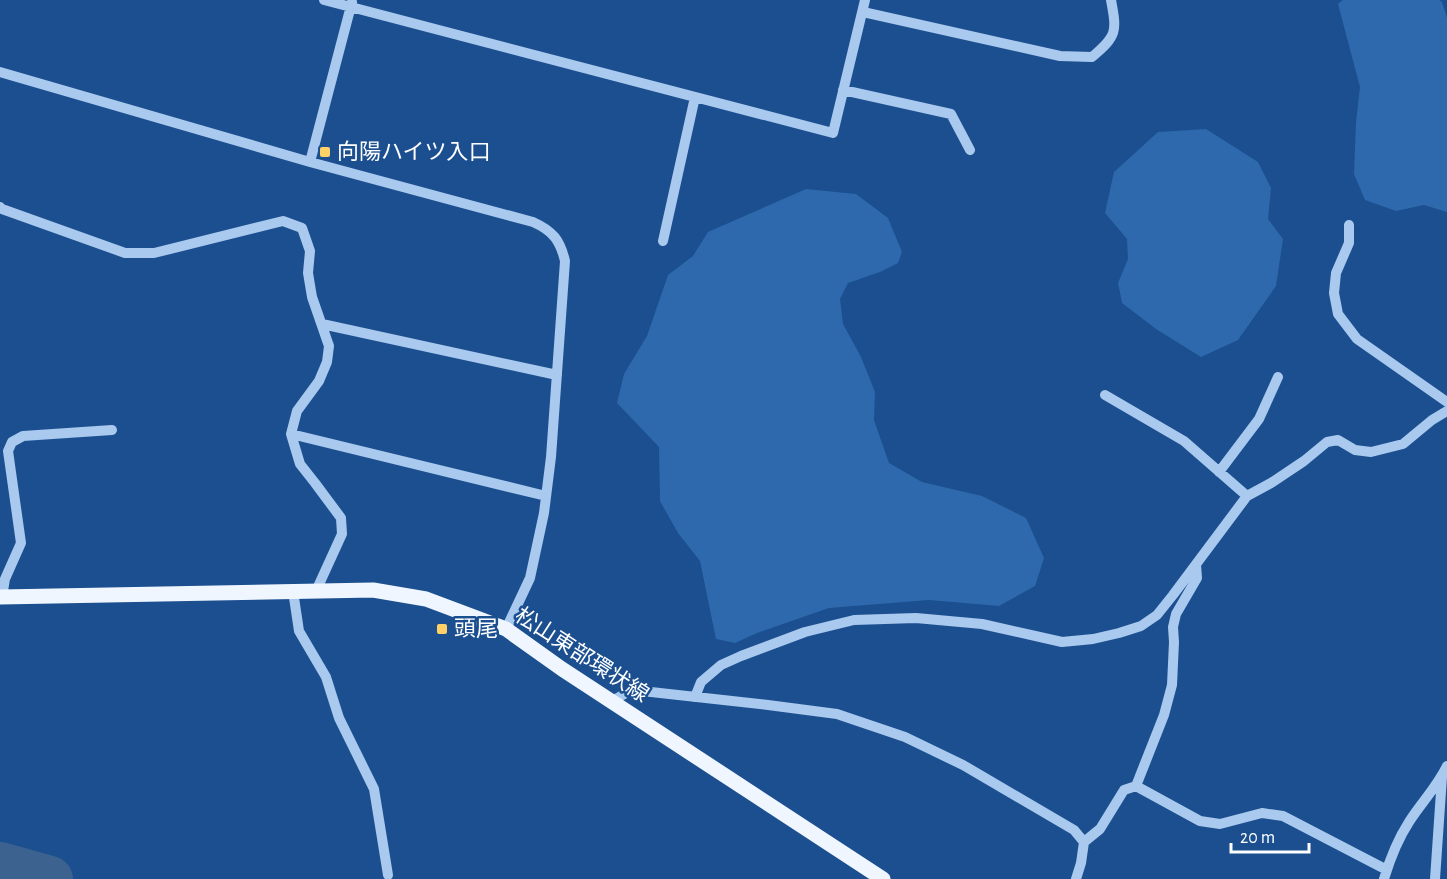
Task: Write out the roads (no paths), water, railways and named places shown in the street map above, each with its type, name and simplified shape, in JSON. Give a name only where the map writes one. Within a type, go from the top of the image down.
[{"type":"main road","name":"松山東部環状線","points":[[1,597],[373,590],[426,599],[506,629],[883,879]]},
{"type":"street","points":[[324,0],[351,4],[833,133],[866,0]]},
{"type":"street","points":[[862,12],[1060,56],[1092,57],[1109,42],[1113,33],[1116,23],[1111,0]]},
{"type":"street","points":[[310,162],[351,4]]},
{"type":"street","points":[[0,72],[547,228],[556,238],[565,261],[551,457],[530,578],[506,629]]},
{"type":"street","points":[[843,90],[951,114],[970,150]]},
{"type":"street","points":[[663,241],[695,97]]},
{"type":"street","points":[[0,207],[125,253],[154,253],[283,221],[302,228],[310,251],[308,273],[312,297],[329,346],[327,362],[319,381],[297,411],[291,434],[300,464],[341,518],[342,534],[316,591]]},
{"type":"street","points":[[1349,225],[1349,243],[1336,273],[1334,293],[1338,314],[1358,339],[1447,402]]},
{"type":"street","points":[[322,324],[557,375]]},
{"type":"street","points":[[1219,472],[1259,419],[1278,377]]},
{"type":"street","points":[[1105,395],[1184,441],[1247,496]]},
{"type":"street","points":[[695,697],[701,682],[721,665],[805,632],[854,620],[916,618],[982,624],[1062,642],[1093,639],[1141,626],[1156,615],[1247,496],[1270,483],[1327,442],[1338,440],[1355,450],[1371,452],[1403,444],[1432,420],[1447,411]]},
{"type":"street","points":[[1,597],[5,579],[21,543],[8,451],[12,442],[23,436],[112,430]]},
{"type":"street","points":[[291,434],[546,496]]},
{"type":"street","points":[[1136,786],[1167,705],[1172,685],[1173,627],[1176,614],[1197,578],[1196,565]]},
{"type":"street","points":[[293,591],[299,631],[326,677],[339,718],[374,789],[388,875]]},
{"type":"street","points":[[612,701],[628,692],[642,691],[837,714],[905,737],[963,765],[1074,830],[1084,842]]},
{"type":"street","points":[[1076,879],[1084,842],[1100,829],[1124,790],[1136,786],[1200,821],[1220,824],[1262,813],[1283,816],[1385,875],[1390,858],[1408,824],[1445,771]]},
{"type":"street","points":[[1435,879],[1445,771]]},
{"type":"waterway","points":[[0,865],[50,879]]},
{"type":"place","name":"向陽ハイツ入口","points":[[325,152]]},
{"type":"place","name":"頭尾","points":[[442,629]]}]
